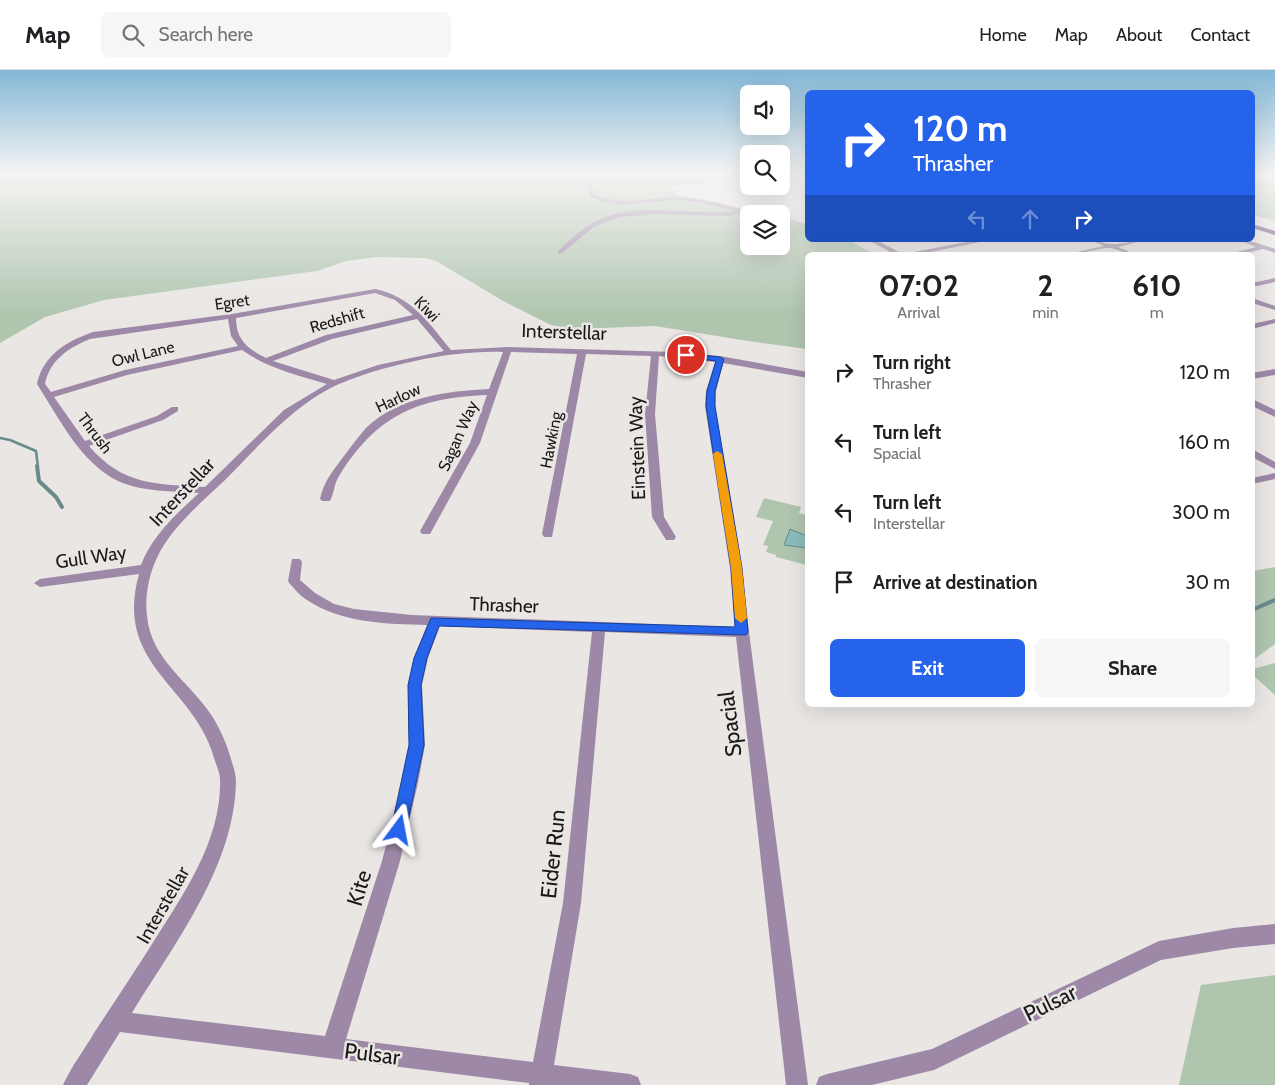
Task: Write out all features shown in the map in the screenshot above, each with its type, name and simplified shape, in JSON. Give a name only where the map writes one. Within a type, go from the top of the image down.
[{"type":"main road","points":[[1255,222],[1275,228]]},
{"type":"main road","points":[[1255,227],[1275,233]]},
{"type":"street","points":[[560,252],[600,221]]},
{"type":"street","points":[[875,242],[895,252]]},
{"type":"street","points":[[922,252],[976,242]]},
{"type":"street","points":[[1100,242],[1126,252]]},
{"type":"street","points":[[1082,252],[1132,242]]},
{"type":"street","points":[[1248,242],[1275,251]]},
{"type":"street","points":[[1242,252],[1264,247]]},
{"type":"street","points":[[1255,284],[1275,280]]},
{"type":"street","name":"Egret","points":[[86,337],[114,330],[232,316],[365,293],[381,292]]},
{"type":"street","name":"Kiwi","points":[[381,292],[391,294],[418,316],[449,352]]},
{"type":"street","points":[[1255,301],[1275,308]]},
{"type":"street","points":[[232,316],[233,332],[237,340],[266,361],[334,383]]},
{"type":"street","name":"Redshift","points":[[266,361],[329,337],[418,316]]},
{"type":"street","points":[[1255,326],[1275,321]]},
{"type":"street","name":"Thrush","points":[[86,337],[56,355],[48,363],[42,373],[41,384],[83,445],[103,468],[124,479],[152,486],[207,490]]},
{"type":"street","name":"Owl Lane","points":[[49,396],[125,373],[245,347]]},
{"type":"street","name":"Interstellar","points":[[74,1085],[196,892],[215,847],[226,810],[228,778],[220,748],[206,720],[158,663],[145,639],[140,607],[141,589],[146,568],[171,528],[287,412],[334,383],[381,367],[449,352],[508,349],[655,353],[720,359],[805,374]]},
{"type":"street","name":"Sagan Way","points":[[426,531],[475,443],[508,349]]},
{"type":"street","name":"Hawking","points":[[548,534],[582,351]]},
{"type":"street","name":"Einstein Way","points":[[655,353],[650,414],[658,517],[670,537]]},
{"type":"street","name":"Spacial","points":[[720,359],[711,391],[710,406],[736,568],[796,1085]]},
{"type":"street","points":[[1255,376],[1264,376],[1275,372]]},
{"type":"street","name":"Harlow","points":[[326,499],[328,483],[370,430],[385,418],[419,403],[450,394],[493,392]]},
{"type":"street","points":[[1255,404],[1275,414]]},
{"type":"street","points":[[83,445],[160,418],[175,409]]},
{"type":"street","points":[[1255,454],[1275,466]]},
{"type":"street","points":[[1255,480],[1275,476]]},
{"type":"street","name":"Thrasher","points":[[296,562],[294,581],[310,596],[330,607],[354,614],[435,621],[742,632]]},
{"type":"street","name":"Gull Way","points":[[40,583],[146,568]]},
{"type":"street","name":"Kite","points":[[332,1049],[391,861],[416,745],[415,685],[421,658],[435,621]]},
{"type":"street","name":"Eider Run","points":[[542,1080],[572,903],[599,626]]},
{"type":"street","name":"Pulsar","points":[[827,1085],[934,1059],[1159,951],[1233,938],[1275,934]]},
{"type":"street","name":"Pulsar","points":[[115,1021],[332,1049],[542,1080],[630,1085]]},
{"type":"green space","points":[[0,221],[740,221],[740,255],[790,255],[790,221],[797,221],[805,223],[805,242],[852,242],[870,252],[805,252],[805,349],[655,326],[574,329],[551,325],[505,302],[436,261],[425,258],[376,257],[346,261],[317,271],[104,300],[45,317],[0,343]]},
{"type":"green space","points":[[764,498],[801,507],[799,513],[805,514],[805,564],[776,557],[776,555],[766,552],[768,546],[763,545],[773,521],[756,517]]},
{"type":"green space","points":[[1275,567],[1275,644],[1255,659],[1255,571]]},
{"type":"green space","points":[[1275,663],[1275,695],[1255,677],[1255,668]]},
{"type":"green space","points":[[1275,975],[1275,1085],[1179,1085],[1201,985]]},
{"type":"water","points":[[790,529],[805,535],[805,548],[784,545]]},
{"type":"waterway","points":[[0,438],[10,440],[36,451],[38,467]]},
{"type":"waterway","points":[[37,466],[39,481],[56,497],[62,507]]},
{"type":"waterway","points":[[1255,609],[1275,600]]},
{"type":"slow traffic","points":[[717,454],[736,568],[741,618]]},
{"type":"route","points":[[399,830],[410,783],[416,745],[415,685],[421,658],[435,621],[742,632],[736,568],[710,406],[711,391],[720,359],[686,355]]}]
